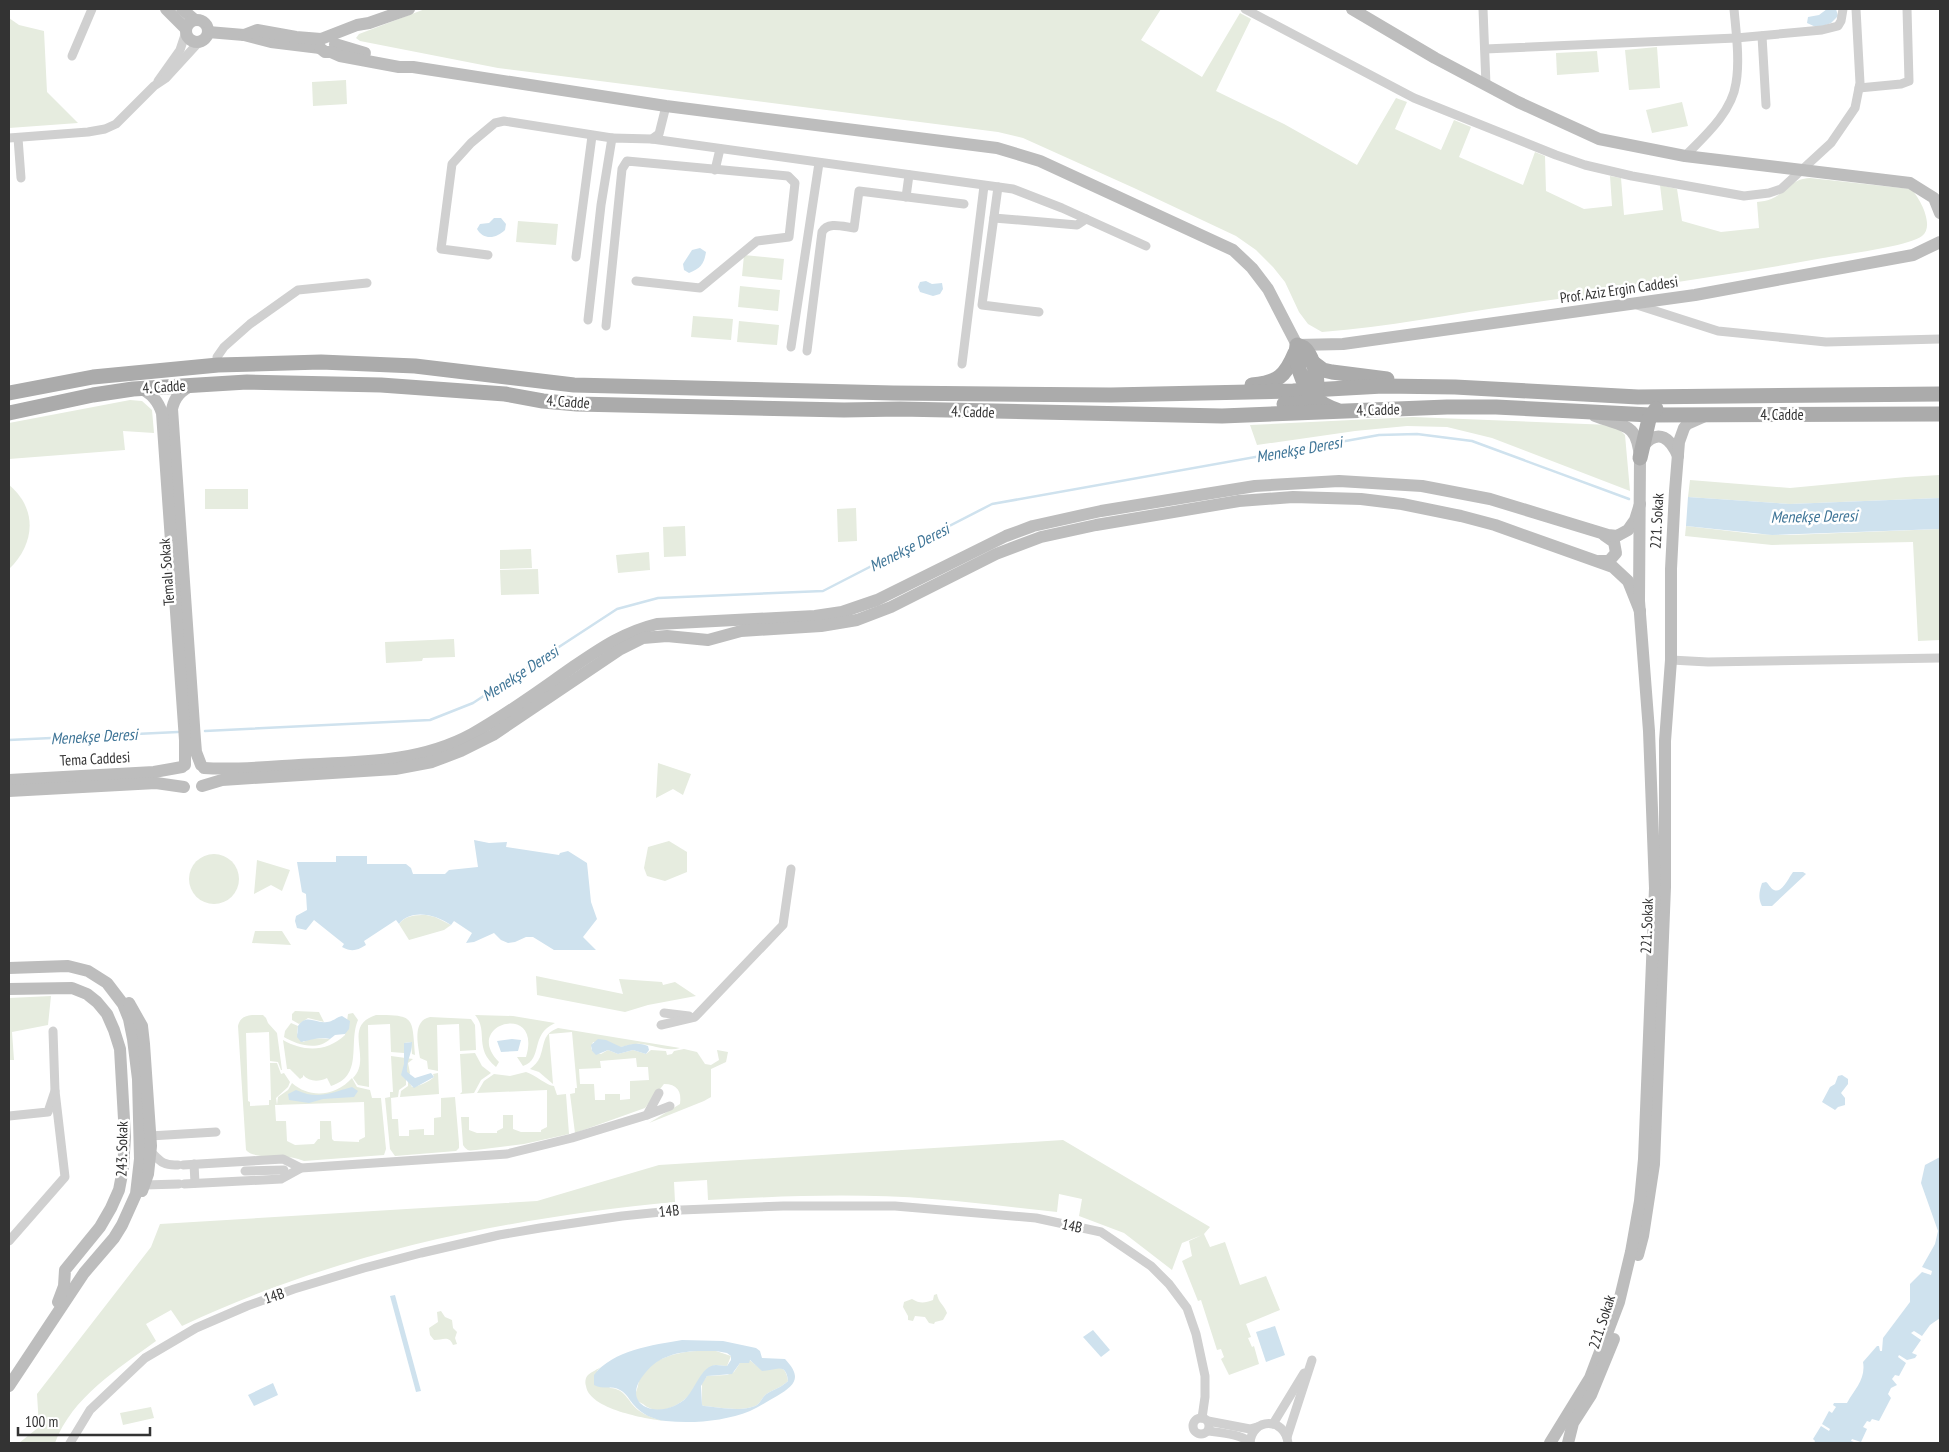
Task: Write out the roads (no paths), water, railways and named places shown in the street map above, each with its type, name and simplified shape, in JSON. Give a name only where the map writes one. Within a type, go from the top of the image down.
[{"type":"main road","points":[[1202,415],[1228,406],[1300,403],[1311,399],[1317,380],[1311,360],[1305,349],[1296,349]]},
{"type":"main road","points":[[1296,349],[1313,392],[1324,405],[1340,411]]},
{"type":"main road","points":[[1208,394],[1276,380],[1289,369],[1296,349]]},
{"type":"main road","points":[[1311,360],[1323,370],[1332,372],[1442,387]]},
{"type":"main road","name":"4. Cadde","points":[[9,393],[93,376],[218,365],[320,362],[415,366],[574,385],[893,393],[1208,394],[1313,392],[1383,386],[1442,387],[1638,397],[1940,394]]},
{"type":"main road","name":"4. Cadde","points":[[9,413],[94,395],[140,388],[247,382],[363,384],[505,394],[543,401],[577,404],[1202,415],[1496,407],[1650,415],[1940,414]]},
{"type":"main road","points":[[1642,451],[1650,415],[1658,408],[1663,405],[1723,396]]},
{"type":"street","points":[[72,56],[92,9]]},
{"type":"street","points":[[166,9],[189,27]]},
{"type":"street","points":[[182,9],[189,27],[189,39],[199,42]]},
{"type":"street","points":[[329,43],[359,31],[369,23],[409,9]]},
{"type":"street","points":[[1246,9],[1414,98],[1585,165],[1682,186],[1744,196],[1770,193],[1781,189],[1831,143],[1855,108],[1859,88],[1856,9]]},
{"type":"street","points":[[1352,9],[1518,102],[1599,139],[1685,156],[1910,183],[1934,198],[1940,213]]},
{"type":"street","points":[[1483,9],[1486,85]]},
{"type":"street","points":[[1685,156],[1726,110],[1736,84],[1734,9]]},
{"type":"street","points":[[1485,49],[1736,38],[1834,28],[1841,21],[1844,9]]},
{"type":"street","points":[[1859,88],[1900,84],[1909,81],[1907,9]]},
{"type":"street","points":[[21,178],[13,138],[105,129],[116,124],[157,84],[166,78],[199,42],[205,39],[208,32],[205,22],[189,27]]},
{"type":"street","points":[[157,84],[180,50],[189,27]]},
{"type":"street","points":[[208,32],[244,35],[271,42],[343,45],[354,51],[399,60],[412,67],[666,106],[998,148],[1040,161],[1233,250],[1252,268],[1268,289],[1296,349]]},
{"type":"street","points":[[1762,36],[1766,105]]},
{"type":"street","points":[[652,139],[659,134],[666,106]]},
{"type":"street","points":[[488,255],[441,249],[452,164],[471,142],[495,123],[504,121],[592,136],[652,139],[1013,189],[1146,246]]},
{"type":"street","points":[[576,257],[592,136]]},
{"type":"street","points":[[588,320],[601,205],[612,138]]},
{"type":"street","points":[[716,170],[720,149]]},
{"type":"street","points":[[606,326],[622,169],[627,161],[788,176],[795,183],[789,237],[757,242],[700,288],[636,281]]},
{"type":"street","points":[[791,347],[819,163]]},
{"type":"street","points":[[906,197],[909,175]]},
{"type":"street","points":[[962,364],[984,186]]},
{"type":"street","points":[[998,187],[982,305],[1038,312]]},
{"type":"street","points":[[807,351],[823,229],[829,226],[854,228],[859,191],[964,204]]},
{"type":"street","points":[[994,218],[1076,225],[1086,219]]},
{"type":"street","name":"Prof. Aziz Ergin Caddesi","points":[[1296,349],[1695,295],[1913,255],[1940,242]]},
{"type":"street","points":[[218,365],[217,357],[224,346],[250,324],[298,290],[367,283]]},
{"type":"street","points":[[1636,304],[1718,331],[1826,342],[1940,339]]},
{"type":"street","name":"Temalı Sokak","points":[[192,385],[177,396],[172,409],[196,752],[203,767]]},
{"type":"street","points":[[140,388],[151,395],[158,403],[162,413],[184,730],[184,766],[179,779],[184,787]]},
{"type":"street","points":[[1550,1443],[1590,1378],[1619,1302],[1631,1252],[1640,1201],[1647,1106],[1655,888],[1649,731],[1640,611],[1642,451],[1632,431],[1623,424],[1587,413]]},
{"type":"street","name":"221. Sokak","points":[[1568,1443],[1573,1423],[1591,1395],[1618,1328],[1643,1236],[1654,1164],[1665,887],[1665,741],[1671,660],[1671,561],[1679,442],[1687,424],[1696,419],[1712,415]]},
{"type":"street","points":[[1642,451],[1652,438],[1664,438],[1673,444],[1678,456]]},
{"type":"street","points":[[184,766],[194,762],[203,767],[230,769],[391,760],[420,754],[440,748],[473,733],[502,716],[624,634],[657,624],[815,616],[842,612],[877,600],[1006,536],[1034,526],[1101,511],[1264,485],[1339,481],[1378,482],[1438,488],[1490,499],[1604,534],[1617,536],[1628,530],[1635,520],[1640,504]]},
{"type":"street","points":[[9,791],[156,783],[194,790],[222,780],[395,769],[432,762],[461,751],[493,735],[634,641],[655,636],[708,640],[755,629],[829,625],[873,615],[996,554],[1042,537],[1214,505],[1263,499],[1298,497],[1361,499],[1425,508],[1495,525],[1613,566],[1628,581],[1640,611]]},
{"type":"street","points":[[1599,561],[1609,561],[1616,553],[1614,542],[1604,534]]},
{"type":"street","points":[[712,621],[721,626],[723,635]]},
{"type":"street","points":[[693,639],[690,633],[690,626],[697,622]]},
{"type":"street","points":[[1671,660],[1708,662],[1940,658]]},
{"type":"street","name":"Tema Caddesi","points":[[9,780],[154,772],[184,766]]},
{"type":"street","points":[[202,786],[207,778],[203,767]]},
{"type":"street","points":[[661,1025],[694,1017],[783,924],[790,868]]},
{"type":"street","points":[[32,966],[26,971],[24,978],[27,984],[33,988]]},
{"type":"street","name":"243. Sokak","points":[[9,969],[32,966],[68,966],[88,971],[107,983],[123,1004],[133,1039],[140,1159],[139,1179],[130,1209],[114,1238],[84,1273],[9,1386]]},
{"type":"street","points":[[9,969],[13,979],[9,989]]},
{"type":"street","points":[[107,983],[126,999],[142,1026],[144,1044],[150,1151],[148,1174],[130,1209]]},
{"type":"street","name":"243. Sokak","points":[[9,989],[72,988],[86,994],[97,1002],[107,1014],[120,1049],[125,1137],[123,1169],[111,1208],[100,1226],[65,1270],[64,1286],[58,1301],[9,1372]]},
{"type":"street","points":[[664,1013],[694,1017]]},
{"type":"street","points":[[9,1241],[65,1177],[55,1091],[53,1031]]},
{"type":"street","points":[[48,1112],[55,1091]]},
{"type":"street","points":[[647,1115],[659,1093]]},
{"type":"street","points":[[144,1185],[281,1179],[301,1168],[507,1154],[572,1138],[670,1106]]},
{"type":"street","points":[[9,1116],[48,1112],[59,1120]]},
{"type":"street","points":[[150,1136],[216,1132]]},
{"type":"street","points":[[150,1151],[161,1163],[167,1166],[283,1159],[301,1168]]},
{"type":"street","points":[[237,1161],[245,1171]]},
{"type":"street","points":[[194,1164],[195,1183]]},
{"type":"street","points":[[245,1171],[284,1170]]},
{"type":"street","points":[[238,1180],[245,1171]]},
{"type":"street","name":"14B","points":[[70,1443],[90,1410],[145,1358],[196,1328],[247,1306],[294,1289],[421,1253],[499,1235],[540,1228],[622,1216],[681,1210],[783,1206],[895,1206],[1036,1218],[1101,1232],[1151,1266],[1169,1284],[1187,1308],[1196,1334],[1205,1376],[1206,1423],[1196,1420],[1193,1425],[1198,1439]]},
{"type":"street","points":[[1273,1424],[1312,1360],[1288,1440]]},
{"type":"street","points":[[1206,1423],[1250,1429],[1268,1423],[1273,1424],[1284,1431],[1288,1440]]},
{"type":"street","points":[[1198,1439],[1203,1435],[1206,1423]]},
{"type":"street","points":[[1206,1423],[1246,1439],[1250,1443]]},
{"type":"street","points":[[1250,1443],[1250,1437],[1257,1427]]},
{"type":"water","points":[[1827,9],[1836,9],[1838,16],[1831,23],[1818,28],[1807,23],[1808,17],[1819,15]]},
{"type":"water","points":[[494,218],[501,218],[506,224],[505,230],[491,237],[480,233],[477,229],[480,224],[489,223]]},
{"type":"water","points":[[700,248],[706,252],[703,263],[689,273],[684,270],[683,264],[692,250]]},
{"type":"water","points":[[926,281],[932,284],[942,283],[943,289],[940,294],[933,296],[920,292],[918,287],[920,282]]},
{"type":"water","points":[[1688,497],[1790,504],[1940,498],[1940,529],[1772,535],[1686,526]]},
{"type":"water","points":[[474,840],[489,843],[507,842],[506,847],[559,855],[568,851],[587,863],[591,902],[597,919],[583,937],[596,950],[554,950],[533,937],[526,937],[508,943],[501,940],[494,933],[474,942],[466,943],[472,933],[454,921],[451,925],[439,918],[424,915],[410,916],[399,924],[396,920],[364,941],[366,945],[354,950],[342,947],[344,944],[314,920],[306,930],[297,928],[296,916],[307,910],[306,894],[302,892],[297,862],[336,862],[336,856],[367,856],[367,864],[406,864],[411,868],[413,874],[445,874],[449,870],[478,867]]},
{"type":"water","points":[[1793,872],[1803,872],[1806,874],[1772,906],[1762,906],[1759,895],[1762,883],[1766,882],[1774,890],[1780,890]]},
{"type":"water","points":[[342,1016],[350,1021],[349,1029],[345,1034],[335,1035],[330,1039],[301,1042],[297,1037],[298,1026],[305,1020],[327,1022]]},
{"type":"water","points":[[598,1039],[606,1040],[621,1047],[641,1044],[648,1046],[649,1050],[646,1054],[633,1050],[618,1054],[608,1050],[596,1055],[592,1051],[591,1045]]},
{"type":"water","points":[[521,1040],[518,1051],[501,1052],[497,1041]]},
{"type":"water","points":[[412,1042],[407,1072],[415,1078],[431,1073],[434,1077],[414,1088],[401,1075],[404,1064],[404,1043]]},
{"type":"water","points":[[1842,1075],[1848,1079],[1848,1084],[1841,1093],[1845,1098],[1845,1105],[1835,1110],[1822,1102],[1830,1087],[1835,1084],[1838,1076]]},
{"type":"water","points":[[352,1087],[358,1091],[354,1097],[323,1099],[309,1103],[289,1100],[288,1094],[296,1090],[311,1095],[318,1095]]},
{"type":"water","points":[[1940,1157],[1940,1318],[1930,1325],[1922,1336],[1914,1331],[1911,1333],[1921,1340],[1912,1353],[1917,1355],[1915,1358],[1907,1360],[1899,1355],[1898,1357],[1906,1363],[1899,1376],[1895,1375],[1892,1379],[1897,1385],[1891,1388],[1888,1394],[1891,1398],[1879,1421],[1872,1419],[1870,1422],[1867,1421],[1863,1427],[1867,1429],[1861,1442],[1852,1439],[1851,1441],[1857,1443],[1814,1443],[1813,1439],[1821,1426],[1829,1431],[1830,1429],[1822,1424],[1829,1411],[1832,1413],[1836,1407],[1833,1405],[1834,1403],[1847,1403],[1863,1374],[1863,1362],[1877,1346],[1882,1351],[1883,1338],[1910,1302],[1910,1284],[1922,1272],[1931,1275],[1932,1271],[1922,1267],[1935,1244],[1938,1231],[1921,1183],[1925,1165]]},
{"type":"water","points":[[395,1295],[421,1391],[416,1392],[390,1296]]},
{"type":"water","points":[[1275,1326],[1285,1355],[1266,1362],[1256,1332]]},
{"type":"water","points":[[1093,1330],[1110,1350],[1101,1357],[1083,1337]]},
{"type":"water","points":[[682,1340],[723,1341],[756,1348],[760,1351],[762,1358],[785,1359],[794,1371],[794,1380],[789,1388],[750,1411],[709,1421],[687,1422],[652,1418],[640,1411],[626,1394],[620,1390],[594,1385],[594,1375],[602,1367],[623,1354],[646,1347]],"holes":[[[683,1352],[727,1353],[731,1356],[731,1360],[727,1366],[716,1365],[706,1369],[688,1396],[673,1406],[652,1409],[644,1406],[638,1400],[636,1393],[638,1383],[657,1362]],[[750,1360],[762,1371],[782,1369],[785,1371],[788,1381],[766,1394],[757,1405],[749,1408],[729,1409],[702,1405],[701,1386],[707,1376],[732,1374],[740,1363],[749,1363]]]},
{"type":"water","points":[[273,1383],[278,1395],[254,1406],[248,1395]]},
{"type":"waterway","name":"Menekşe Deresi","points":[[205,731],[430,720],[473,703],[617,609],[658,598],[823,591],[992,504],[1379,435],[1417,434],[1472,441],[1629,499]]},
{"type":"waterway","name":"Menekşe Deresi","points":[[9,740],[178,732]]}]
